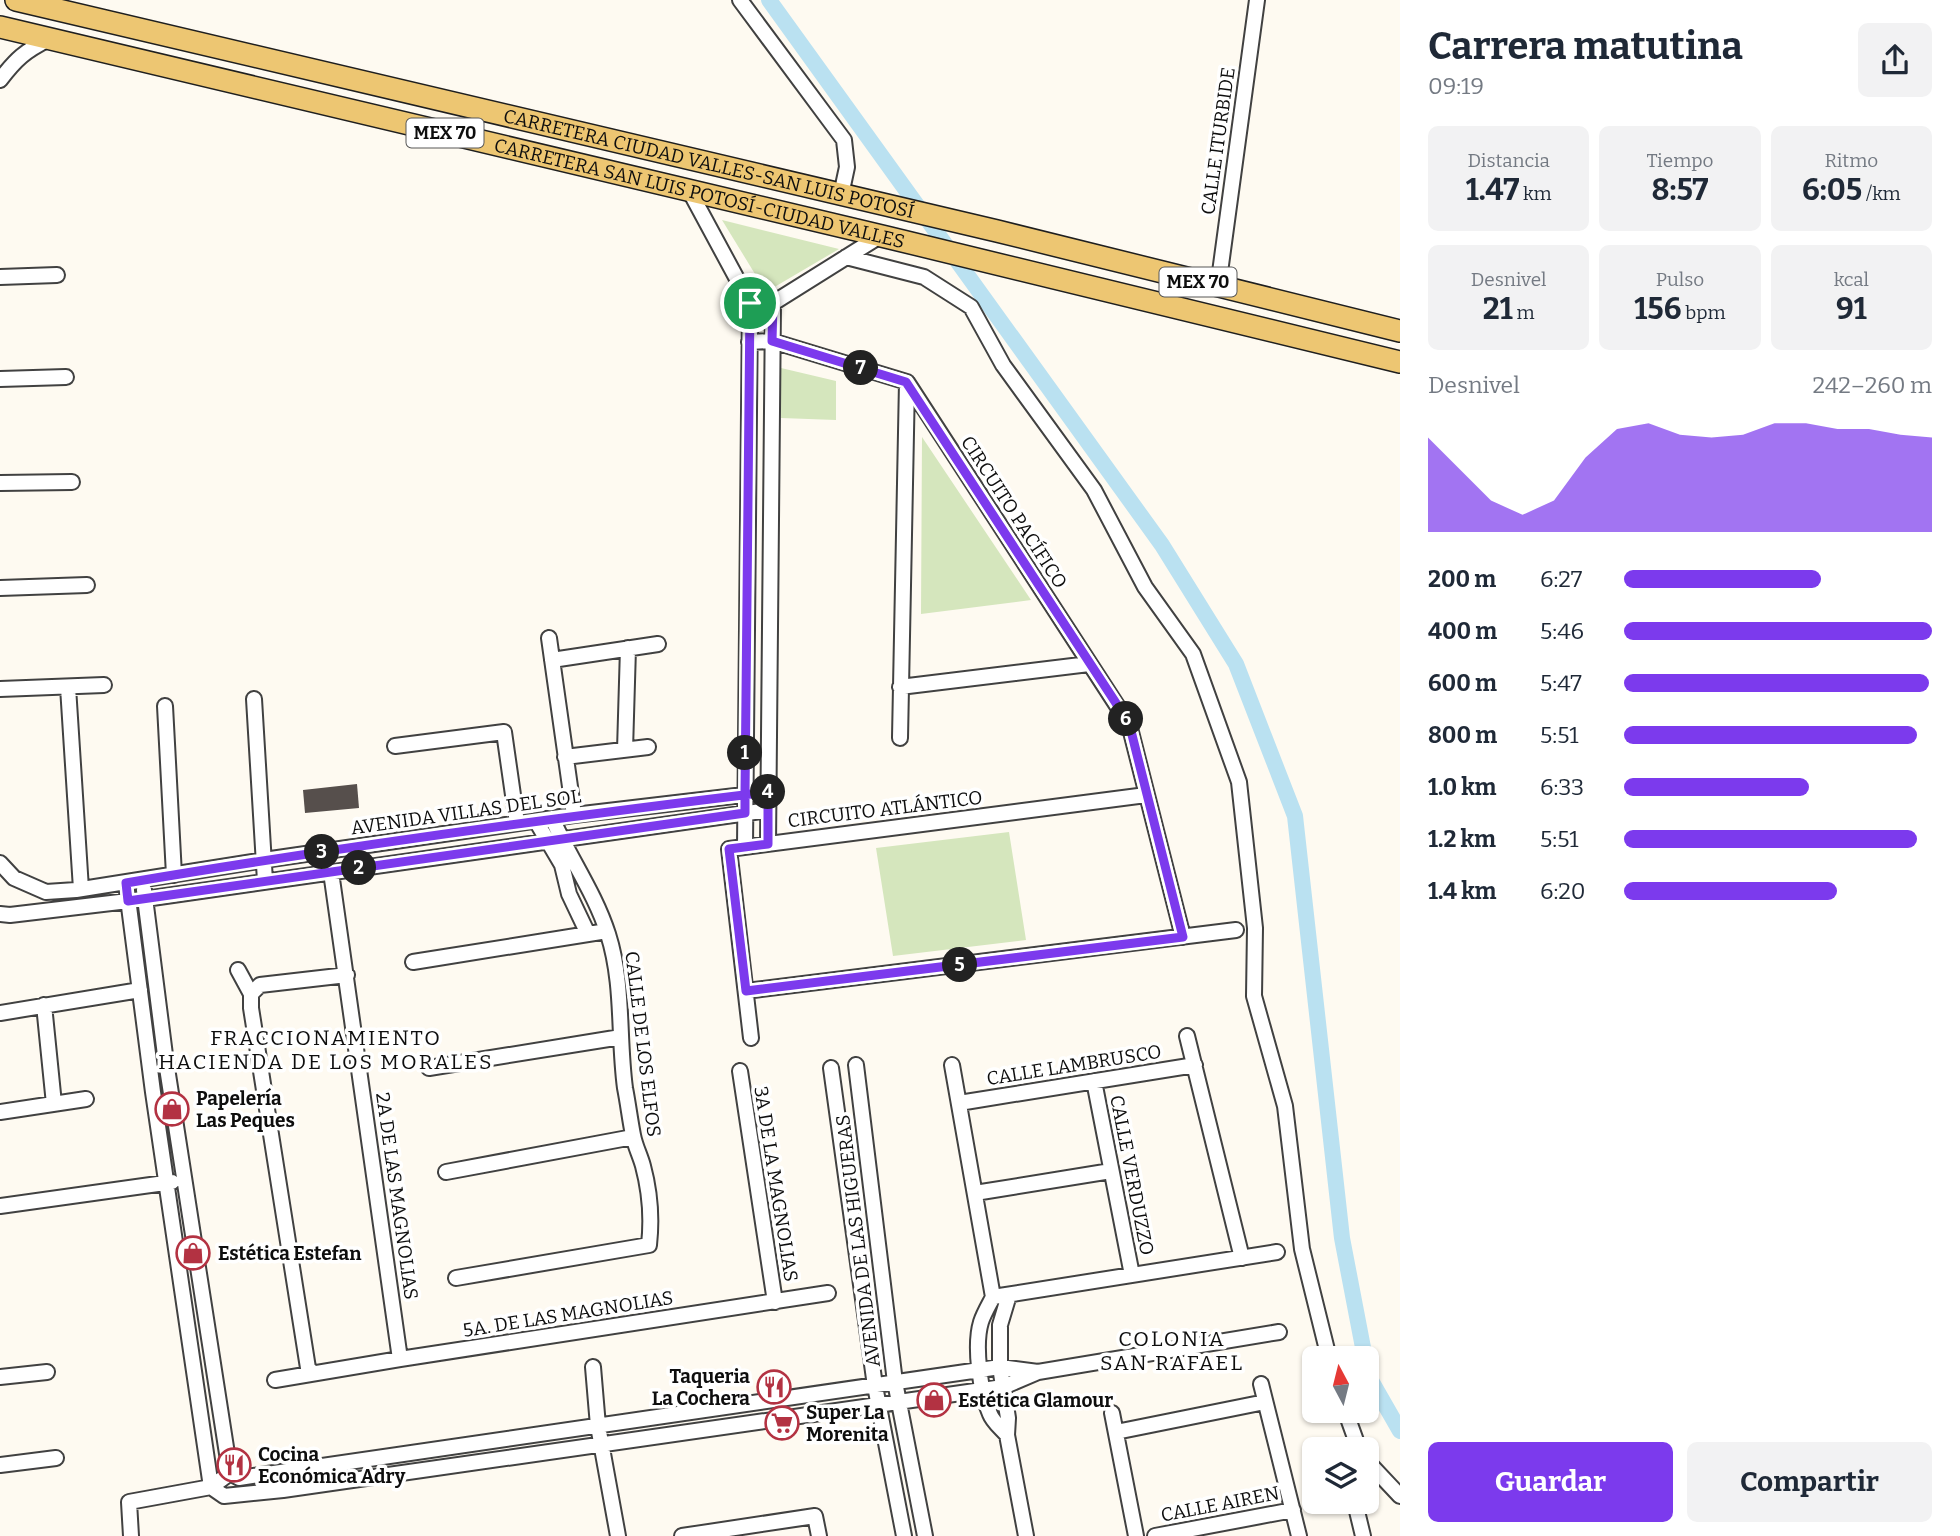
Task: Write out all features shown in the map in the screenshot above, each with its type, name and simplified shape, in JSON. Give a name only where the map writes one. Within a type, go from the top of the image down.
[{"type":"main road","name":"CARRETERA CIUDAD VALLES-SAN LUIS POTOSÍ","points":[[16,0],[998,231],[1400,331]]},
{"type":"main road","name":"CARRETERA SAN LUIS POTOSÍ-CIUDAD VALLES","points":[[0,27],[1400,362]]},
{"type":"street","points":[[740,0],[844,140],[847,167],[841,195]]},
{"type":"street","name":"CALLE ITURBIDE","points":[[1217,287],[1257,0]]},
{"type":"street","points":[[0,80],[18,58],[49,39]]},
{"type":"street","points":[[689,190],[750,303],[745,847],[729,849],[751,1038]]},
{"type":"street","points":[[750,303],[773,303],[846,257],[885,237]]},
{"type":"street","points":[[846,257],[924,277],[971,307],[1003,365],[1094,490],[1145,587],[1193,654],[1239,782],[1255,928],[1254,996],[1285,1106],[1302,1249],[1326,1346]]},
{"type":"street","points":[[0,277],[57,275]]},
{"type":"street","points":[[768,844],[773,303]]},
{"type":"street","points":[[749,342],[772,341],[906,382],[900,738]]},
{"type":"street","points":[[0,379],[65,377]]},
{"type":"street","name":"CIRCUITO PACÍFICO","points":[[906,382],[1129,723],[1146,795]]},
{"type":"street","points":[[0,483],[72,482]]},
{"type":"street","points":[[748,530],[771,531]]},
{"type":"street","points":[[0,587],[87,585]]},
{"type":"street","points":[[549,638],[574,815]]},
{"type":"street","points":[[552,660],[658,644]]},
{"type":"street","points":[[625,750],[628,648]]},
{"type":"street","points":[[900,687],[1089,664]]},
{"type":"street","points":[[0,690],[104,685]]},
{"type":"street","points":[[68,687],[81,889]]},
{"type":"street","points":[[254,699],[265,881]]},
{"type":"street","points":[[165,706],[174,875]]},
{"type":"street","points":[[395,746],[505,732],[517,824]]},
{"type":"street","points":[[565,757],[648,747]]},
{"type":"street","name":"AVENIDA VILLAS DEL SOL","points":[[0,863],[14,878],[46,892],[81,889],[552,818],[768,792]]},
{"type":"street","points":[[1146,795],[1183,937]]},
{"type":"street","name":"CIRCUITO ATLÁNTICO","points":[[745,847],[1146,795]]},
{"type":"street","name":"AVENIDA VILLAS DEL SOL","points":[[0,914],[145,899],[768,810]]},
{"type":"street","name":"CALLE DE LOS ELFOS","points":[[552,818],[554,839],[569,894],[588,934]]},
{"type":"street","name":"CALLE DE LOS ELFOS","points":[[456,1278],[649,1245],[649,1198],[643,1166],[633,1138],[625,1085],[621,1002],[607,931],[580,872],[536,821]]},
{"type":"street","name":"2A DE LAS MAGNOLIAS","points":[[331,872],[400,1359]]},
{"type":"street","points":[[142,880],[165,1055],[230,1473]]},
{"type":"street","points":[[126,883],[166,1183],[211,1488],[224,1496],[240,1496],[1003,1387],[1038,1372],[1279,1332]]},
{"type":"street","points":[[746,991],[1236,930]]},
{"type":"street","points":[[413,962],[607,931]]},
{"type":"street","points":[[238,970],[251,994],[251,1008],[308,1368],[313,1373]]},
{"type":"street","points":[[251,994],[260,985],[347,975]]},
{"type":"street","points":[[0,1013],[140,990]]},
{"type":"street","points":[[44,1005],[54,1104]]},
{"type":"street","name":"CALLE LAMBRUSCO","points":[[1187,1036],[1242,1258]]},
{"type":"street","points":[[429,1068],[621,1037]]},
{"type":"street","name":"AVENIDA DE LAS HIGUERAS","points":[[856,1065],[895,1382],[925,1536]]},
{"type":"street","points":[[952,1065],[993,1297],[981,1323],[978,1337],[983,1390],[990,1414],[1007,1435]]},
{"type":"street","name":"CALLE LAMBRUSCO","points":[[959,1102],[1195,1065]]},
{"type":"street","name":"AVENIDA DE LAS HIGUERAS","points":[[831,1068],[875,1386],[904,1536]]},
{"type":"street","name":"3A DE LA MAGNOLIAS","points":[[740,1071],[775,1302]]},
{"type":"street","name":"CALLE VERDUZZO","points":[[1094,1081],[1132,1275]]},
{"type":"street","points":[[0,1112],[86,1099]]},
{"type":"street","points":[[446,1172],[633,1138]]},
{"type":"street","points":[[845,1175],[869,1171]]},
{"type":"street","points":[[975,1193],[1111,1171]]},
{"type":"street","points":[[0,1206],[185,1181]]},
{"type":"street","points":[[993,1297],[1277,1252]]},
{"type":"street","name":"5A. DE LAS MAGNOLIAS","points":[[275,1380],[828,1293]]},
{"type":"street","points":[[1009,1295],[1000,1325],[1000,1367],[1009,1418],[1007,1435],[1026,1536]]},
{"type":"street","points":[[593,1367],[598,1426],[618,1536]]},
{"type":"street","points":[[230,1473],[239,1478],[1000,1367],[1038,1372]]},
{"type":"street","points":[[0,1377],[47,1372]]},
{"type":"street","points":[[1261,1384],[1300,1536]]},
{"type":"street","points":[[1116,1432],[1265,1402]]},
{"type":"street","points":[[1112,1413],[1136,1536]]},
{"type":"street","points":[[0,1465],[56,1458]]},
{"type":"street","points":[[131,1536],[129,1502],[211,1488],[230,1473]]},
{"type":"street","points":[[1379,1474],[1400,1496]]},
{"type":"street","name":"CALLE AIREN","points":[[1155,1536],[1293,1510]]},
{"type":"street","points":[[1358,1514],[1363,1536]]},
{"type":"street","points":[[682,1536],[723,1533],[815,1516],[819,1536]]},
{"type":"green space","points":[[722,220],[839,249],[766,292]]},
{"type":"green space","points":[[781,368],[836,381],[836,420],[781,418]]},
{"type":"green space","points":[[922,437],[1031,600],[921,614]]},
{"type":"green space","points":[[1009,832],[1026,940],[893,956],[876,848]]},
{"type":"building","points":[[357,784],[359,808],[305,813],[303,790]]},
{"type":"waterway","points":[[769,0],[1162,545],[1236,664],[1295,816],[1342,1238],[1363,1346]]},
{"type":"waterway","points":[[1379,1394],[1400,1431]]},
{"type":"place","name":"Papelería Las Peques","points":[[172,1109]]},
{"type":"place","name":"Estética Estefan","points":[[193,1253]]},
{"type":"place","name":"Taqueria La Cochera","points":[[774,1387]]},
{"type":"place","name":"Estética Glamour","points":[[934,1400]]},
{"type":"place","name":"Super La Morenita","points":[[782,1423]]},
{"type":"place","name":"Cocina Económica Adry","points":[[234,1465]]},
{"type":"district","name":"FRACCIONAMIENTO HACIENDA DE LOS MORALES","points":[[326,1050]]},
{"type":"district","name":"COLONIA SAN RAFAEL","points":[[1172,1351]]},
{"type":"route","points":[[750,303],[748,530],[745,794],[745,813],[128,901],[126,883],[574,815],[745,794],[768,792],[768,844],[729,849],[746,991],[1183,937],[1129,723],[906,382],[772,341],[773,303],[750,303]]}]
